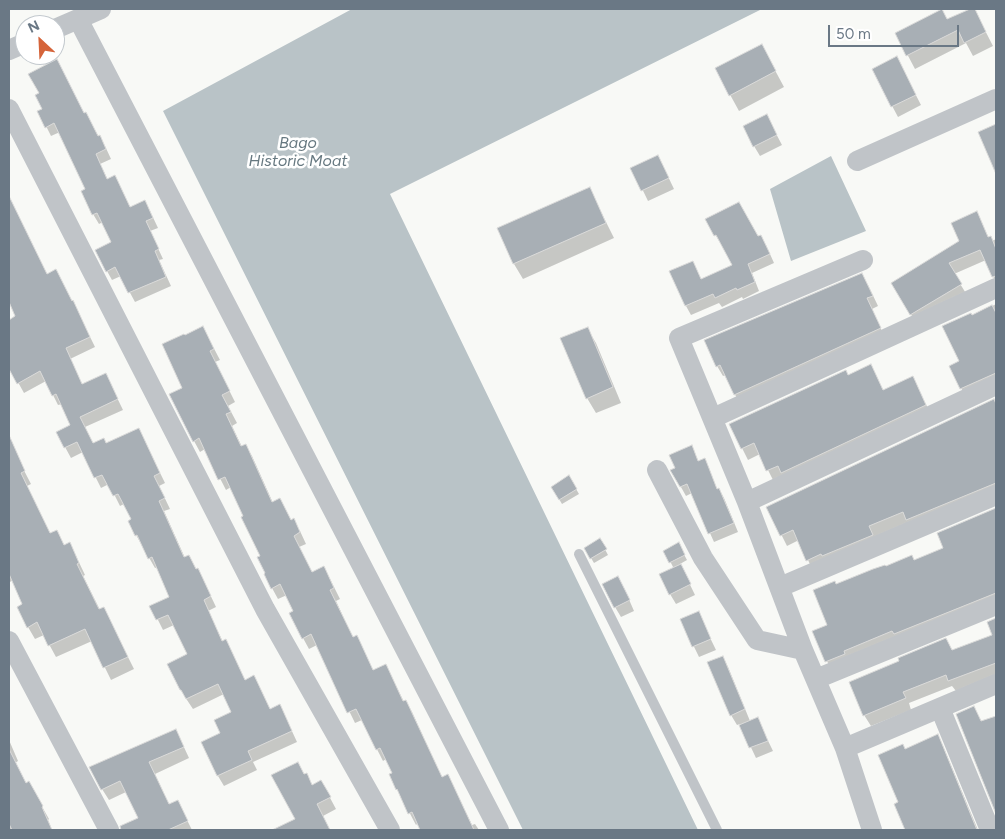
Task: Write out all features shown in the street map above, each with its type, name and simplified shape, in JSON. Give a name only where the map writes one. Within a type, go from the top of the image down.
[{"type":"street","points":[[65,25],[101,9]]},
{"type":"street","points":[[78,19],[499,830]]},
{"type":"street","points":[[857,161],[996,99]]},
{"type":"street","points":[[9,109],[265,609],[390,830]]},
{"type":"street","points":[[862,260],[679,338],[747,502],[803,650],[845,748],[872,830]]},
{"type":"street","points":[[713,418],[996,288]]},
{"type":"street","points":[[747,502],[996,385]]},
{"type":"street","points":[[657,470],[702,558],[756,640],[803,650]]},
{"type":"street","points":[[780,587],[996,495]]},
{"type":"street","points":[[816,679],[996,605]]},
{"type":"street","points":[[9,641],[109,830]]},
{"type":"street","points":[[845,748],[996,684]]},
{"type":"street","points":[[940,708],[990,830]]},
{"type":"lane","points":[[580,554],[717,830]]},
{"type":"water","name":"Bago Historic Moat","points":[[352,9],[762,9],[390,194],[698,830],[523,830],[163,111]]},
{"type":"water","points":[[831,156],[866,231],[791,261],[770,189]]},
{"type":"building","points":[[942,9],[947,19],[970,9],[975,9],[986,32],[964,43],[958,30],[906,56],[895,33]]},
{"type":"building","points":[[762,44],[776,71],[729,96],[715,68]]},
{"type":"building","points":[[897,56],[916,95],[891,107],[872,69]]},
{"type":"building","points":[[45,65],[60,65],[84,113],[86,112],[106,149],[96,154],[107,179],[115,175],[130,207],[145,200],[153,218],[146,221],[159,249],[155,251],[166,277],[128,293],[115,267],[106,272],[95,250],[111,242],[97,213],[92,215],[81,191],[85,189],[54,123],[45,128],[37,111],[42,109],[35,95],[39,93],[28,74]]},
{"type":"building","points":[[767,114],[777,135],[753,147],[743,126]]},
{"type":"building","points":[[996,124],[996,174],[978,132]]},
{"type":"building","points":[[658,155],[669,178],[641,191],[630,168]]},
{"type":"building","points":[[590,187],[606,223],[513,264],[497,228]]},
{"type":"building","points":[[9,196],[47,274],[56,269],[90,337],[66,348],[82,384],[106,373],[118,399],[80,417],[93,443],[104,438],[106,443],[139,428],[160,473],[154,476],[165,498],[159,501],[184,557],[189,555],[196,569],[198,568],[211,596],[204,600],[222,641],[226,639],[245,680],[254,675],[270,709],[280,704],[292,731],[248,751],[252,760],[217,776],[201,742],[220,733],[214,720],[231,712],[218,684],[186,699],[180,690],[167,664],[187,654],[168,615],[156,620],[149,606],[169,597],[152,557],[148,559],[137,535],[135,536],[128,521],[131,519],[118,494],[113,496],[102,475],[94,478],[77,442],[64,448],[56,432],[70,425],[56,394],[52,396],[40,371],[17,384],[9,369],[9,320],[15,316],[9,302]]},
{"type":"building","points":[[739,202],[758,236],[761,235],[770,254],[748,264],[755,282],[715,298],[713,294],[685,306],[669,271],[693,261],[701,279],[732,265],[705,219]]},
{"type":"building","points":[[977,211],[988,237],[991,236],[996,249],[996,276],[992,277],[980,250],[949,263],[962,284],[910,315],[891,283],[959,241],[951,223]]},
{"type":"building","points":[[862,273],[873,296],[867,298],[881,328],[734,395],[720,365],[716,367],[704,340]]},
{"type":"building","points":[[992,305],[996,313],[996,373],[960,389],[949,366],[959,361],[942,326]]},
{"type":"building","points":[[203,326],[214,349],[210,351],[230,391],[222,395],[231,412],[226,414],[241,446],[246,444],[272,502],[280,498],[291,520],[294,518],[300,532],[294,536],[312,572],[324,566],[334,588],[330,590],[353,637],[357,635],[373,670],[386,664],[403,701],[406,700],[442,777],[448,774],[474,830],[420,830],[412,812],[408,814],[389,774],[392,773],[380,748],[376,750],[356,709],[347,713],[311,634],[302,639],[289,613],[293,611],[280,584],[271,589],[257,557],[260,556],[241,517],[243,516],[225,477],[218,480],[199,438],[193,442],[169,394],[182,388],[162,344]]},
{"type":"building","points":[[588,327],[613,387],[586,399],[560,338]]},
{"type":"building","points":[[871,364],[883,390],[913,376],[926,405],[781,473],[778,466],[766,471],[754,443],[741,449],[729,424],[846,370],[848,375]]},
{"type":"building","points":[[994,399],[996,404],[996,483],[906,520],[903,512],[869,526],[873,535],[806,561],[793,530],[780,536],[766,507]]},
{"type":"building","points":[[9,435],[25,471],[21,473],[50,533],[57,530],[64,545],[70,542],[79,563],[77,564],[99,609],[104,607],[128,657],[103,668],[85,629],[48,646],[37,622],[27,628],[17,607],[22,604],[9,574]]},
{"type":"building","points":[[692,445],[698,461],[705,458],[717,489],[719,488],[734,523],[708,534],[687,484],[680,487],[670,470],[675,468],[669,455]]},
{"type":"building","points":[[569,475],[577,489],[559,500],[551,487]]},
{"type":"building","points":[[996,508],[996,593],[894,634],[892,631],[844,651],[845,654],[825,662],[812,631],[827,625],[813,590],[835,581],[836,584],[912,555],[914,560],[943,548],[937,533]]},
{"type":"building","points":[[600,538],[607,549],[590,559],[584,548]]},
{"type":"building","points":[[679,542],[685,555],[669,563],[663,551]]},
{"type":"building","points":[[681,564],[691,584],[669,595],[659,574]]},
{"type":"building","points":[[618,576],[630,600],[614,608],[602,584]]},
{"type":"building","points":[[699,611],[711,639],[692,647],[680,619]]},
{"type":"building","points":[[996,618],[996,663],[948,681],[946,675],[903,692],[906,698],[863,716],[849,682],[899,661],[898,658],[946,638],[952,650],[992,635],[987,622]]},
{"type":"building","points":[[723,656],[745,709],[730,716],[707,662]]},
{"type":"building","points":[[974,706],[981,721],[996,716],[996,814],[956,714]]},
{"type":"building","points":[[758,717],[768,741],[749,748],[739,725]]},
{"type":"building","points":[[176,729],[184,747],[149,762],[169,804],[178,800],[188,821],[168,830],[121,830],[120,826],[138,818],[120,781],[101,790],[89,767]]},
{"type":"building","points":[[938,734],[977,830],[905,830],[894,804],[898,802],[878,755],[903,744],[905,749]]},
{"type":"building","points":[[9,749],[26,783],[29,781],[43,806],[52,830],[12,830],[9,824]]},
{"type":"building","points":[[298,762],[304,774],[307,773],[312,785],[321,780],[331,797],[317,804],[330,830],[272,830],[295,819],[271,775]]}]
